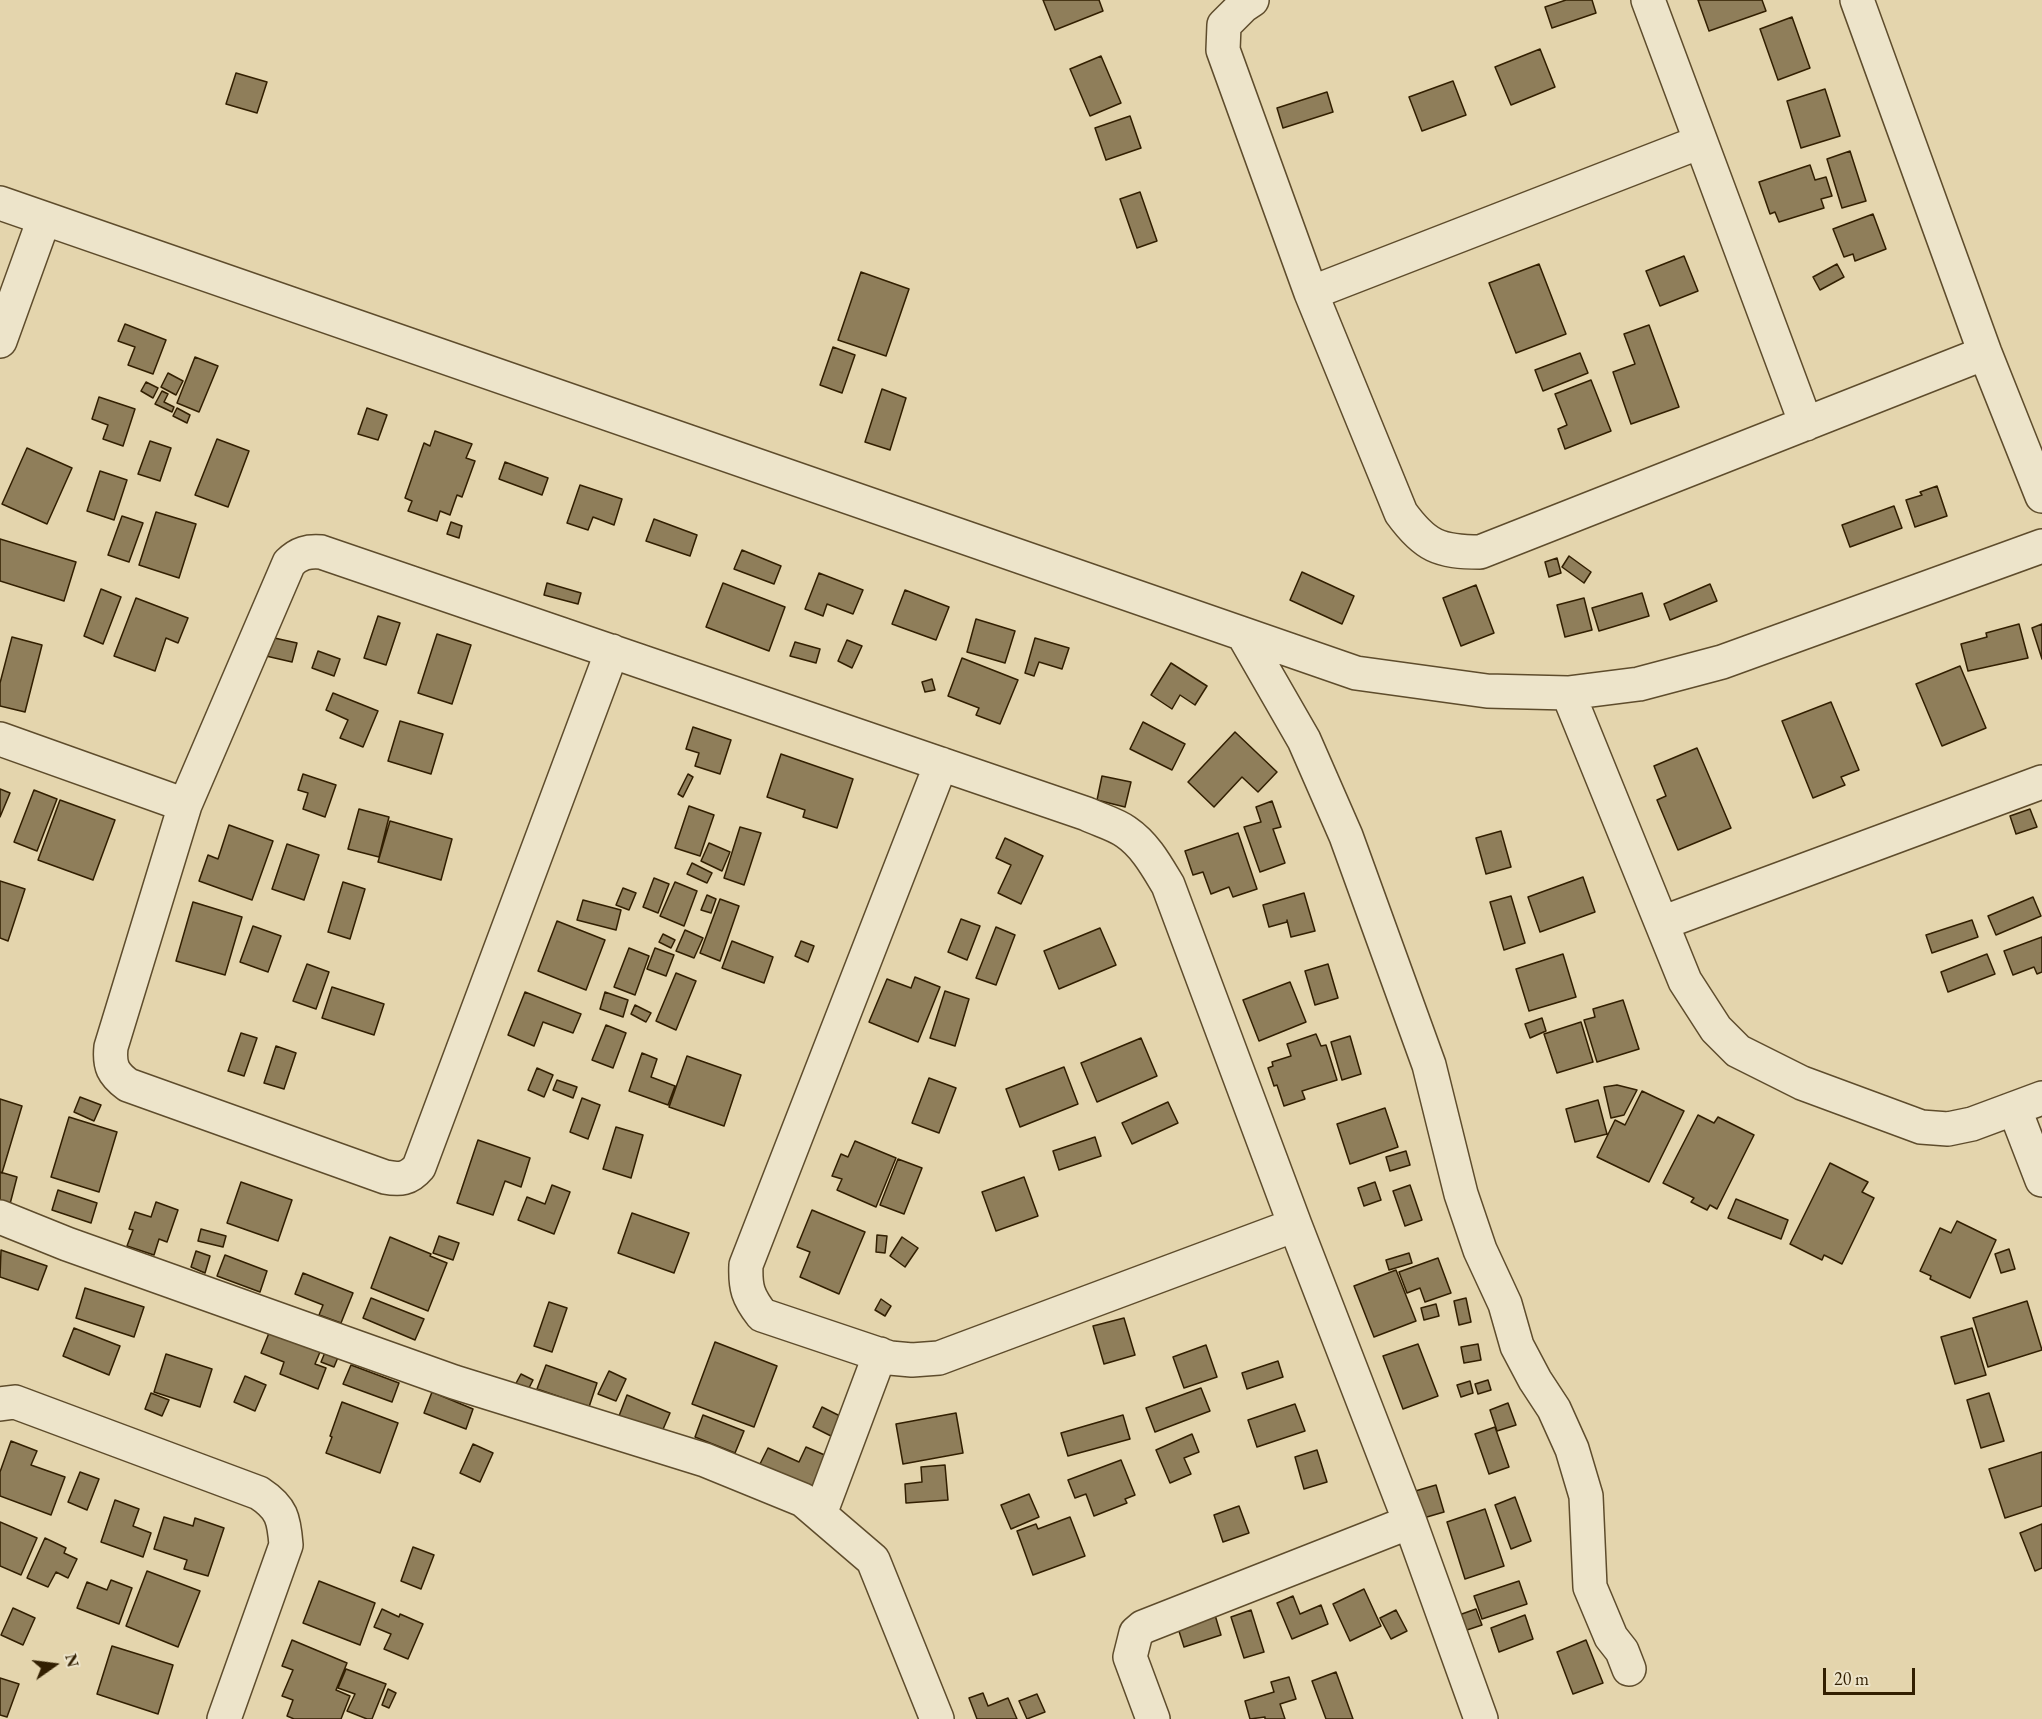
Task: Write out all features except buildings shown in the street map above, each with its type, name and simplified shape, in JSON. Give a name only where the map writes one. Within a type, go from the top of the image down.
[{"type":"street","points":[[1252,0],[1224,25],[1223,50],[1311,293],[1401,513],[1416,533],[1433,545],[1457,552],[1480,552],[1985,353]]},
{"type":"street","points":[[1648,0],[1806,424]]},
{"type":"street","points":[[1857,0],[1985,353],[2042,496]]},
{"type":"street","points":[[1311,293],[1700,142]]},
{"type":"street","points":[[0,203],[1356,673],[1487,691],[1568,693],[1639,684],[1722,662],[2042,546]]},
{"type":"street","points":[[0,341],[44,219]]},
{"type":"street","points":[[612,651],[419,1167],[414,1174],[398,1180],[385,1177],[128,1085],[111,1070],[111,1047],[185,805],[290,563],[296,556],[305,552],[321,552],[612,651],[1087,814],[1125,831],[1151,857],[1168,885],[1295,1225],[1410,1521],[1481,1719]]},
{"type":"street","points":[[1243,634],[1304,740],[1346,836],[1429,1065],[1461,1194],[1480,1250],[1505,1304],[1517,1346],[1554,1409],[1572,1449],[1586,1496],[1590,1587],[1611,1637],[1622,1651],[1629,1669]]},
{"type":"street","points":[[1568,693],[1685,981],[1716,1029],[1738,1051],[1802,1083],[1921,1127],[1948,1129],[1972,1124],[2028,1104],[2042,1180]]},
{"type":"street","points":[[0,739],[185,805]]},
{"type":"street","points":[[941,764],[746,1265],[745,1285],[752,1302],[762,1315],[880,1354],[912,1360],[939,1358],[1295,1225]]},
{"type":"street","points":[[1662,923],[2042,782]]},
{"type":"street","points":[[0,1217],[67,1244],[454,1382],[705,1460],[803,1500],[873,1560],[937,1719]]},
{"type":"street","points":[[820,1514],[880,1354]]},
{"type":"street","points":[[0,1404],[15,1402],[259,1493],[273,1503],[281,1513],[286,1545],[224,1719]]},
{"type":"street","points":[[1153,1719],[1130,1657],[1136,1633],[1143,1627],[1410,1521]]}]
